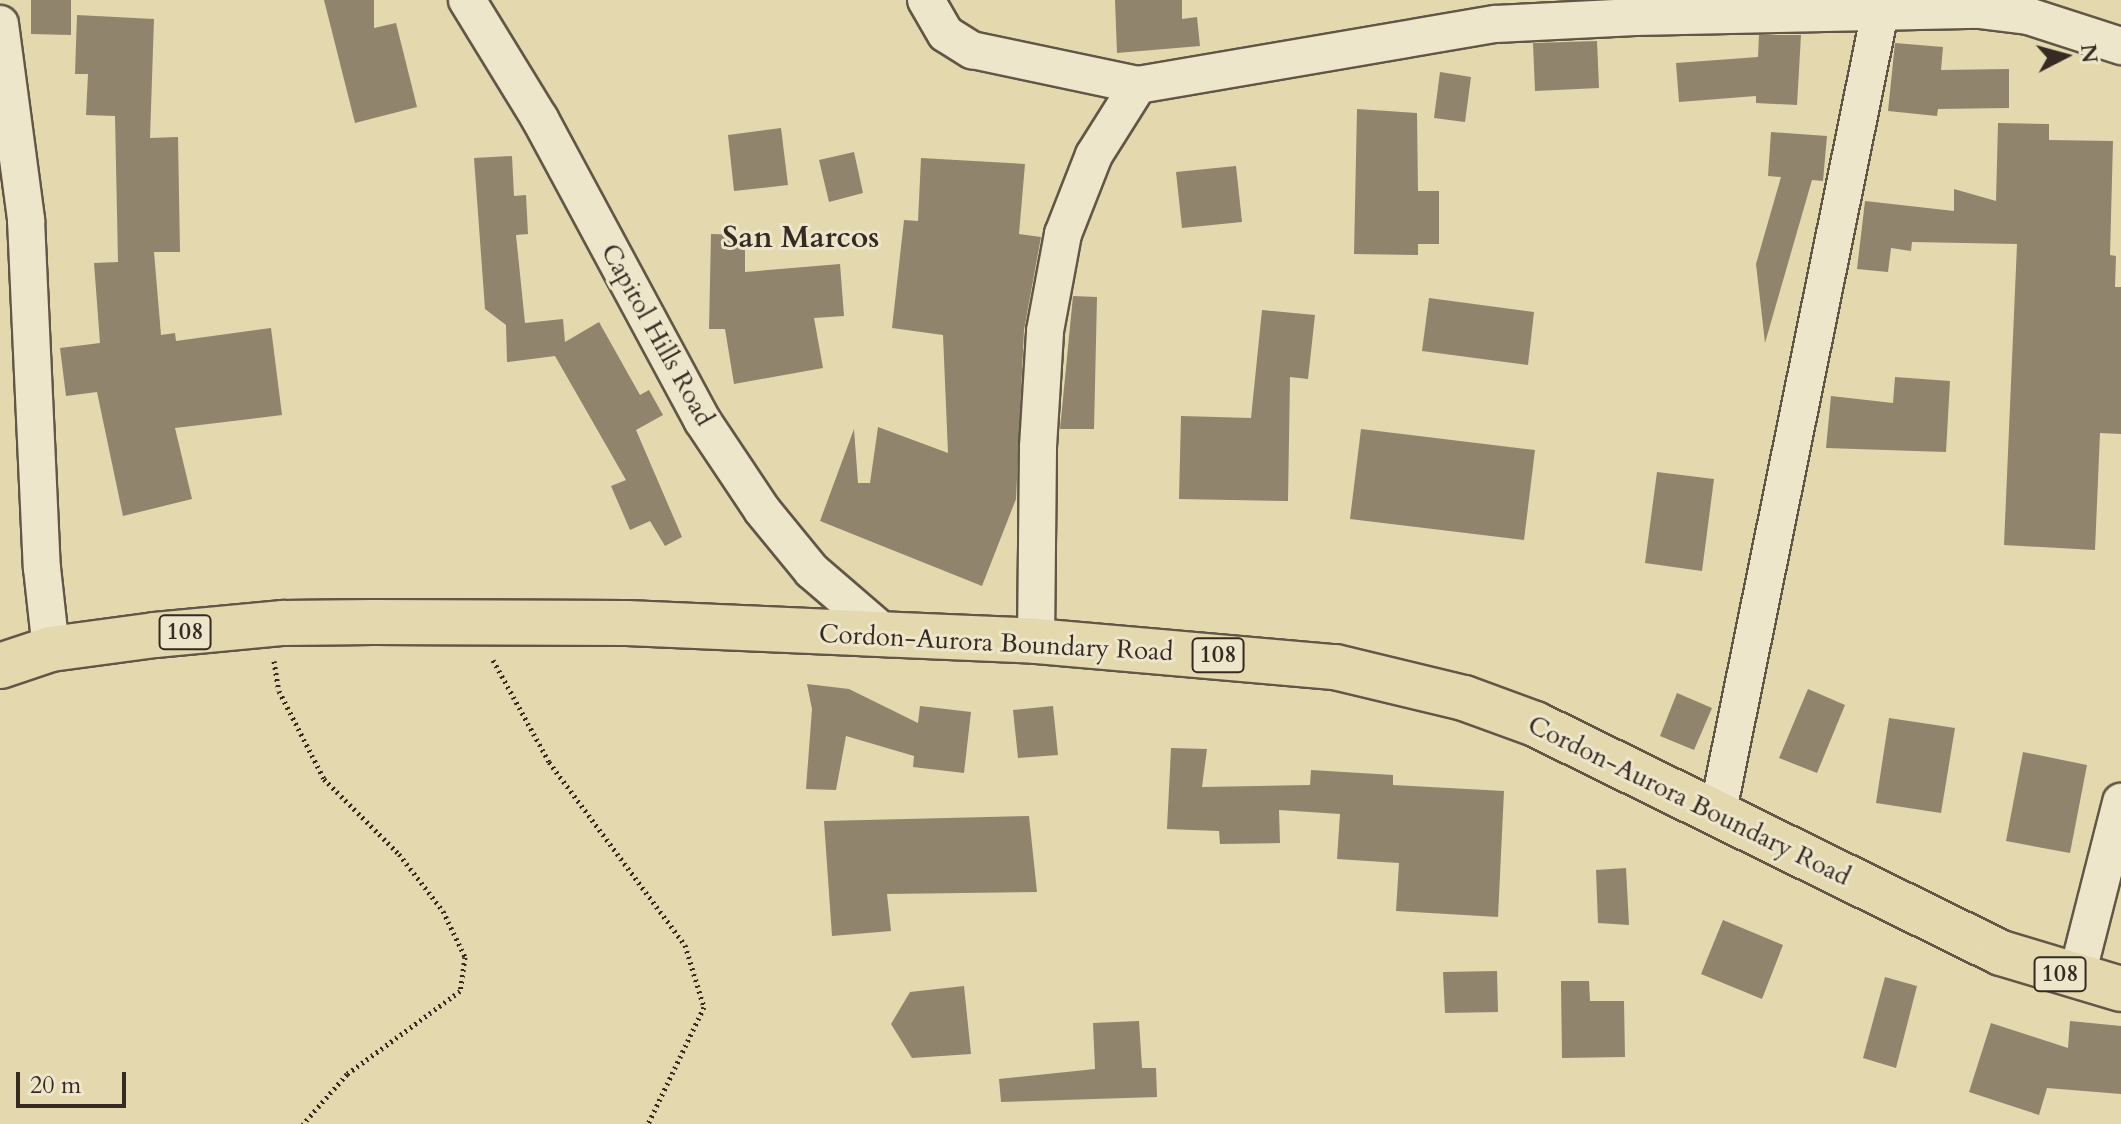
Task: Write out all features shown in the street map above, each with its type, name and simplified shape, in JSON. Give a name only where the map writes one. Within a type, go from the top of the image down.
[{"type":"main road","name":"Cordon-Aurora Boundary Road","points":[[0,666],[51,649],[268,625],[478,622],[627,623],[890,638],[1036,641],[1335,667],[1464,698],[1587,746],[1988,947],[2076,979],[2121,989]]},
{"type":"street","name":"Capitol Hills Road","points":[[467,0],[540,119],[710,433],[762,510],[812,571],[890,638]]},
{"type":"street","points":[[926,0],[946,34],[972,50],[1138,85],[1496,24],[1979,10],[2028,16],[2121,46]]},
{"type":"street","points":[[1718,811],[1880,12]]},
{"type":"street","points":[[0,24],[26,220],[42,568],[51,649]]},
{"type":"street","points":[[1036,641],[1038,447],[1045,331],[1063,234],[1094,155],[1138,85]]},
{"type":"street","points":[[2076,979],[2121,802]]},
{"type":"path","points":[[478,622],[549,762],[685,945],[704,1007],[648,1124]]},
{"type":"path","points":[[268,625],[279,691],[324,779],[399,854],[443,911],[465,957],[460,991],[347,1074],[303,1124]]},
{"type":"building","points":[[31,0],[71,0],[71,35],[31,34]]},
{"type":"building","points":[[324,0],[374,0],[374,28],[396,23],[417,107],[355,123]]},
{"type":"building","points":[[1115,0],[1182,0],[1182,19],[1197,17],[1200,46],[1117,53]]},
{"type":"building","points":[[77,15],[154,19],[150,138],[178,137],[180,252],[154,252],[161,335],[175,333],[176,341],[271,328],[282,415],[175,428],[192,499],[123,516],[97,392],[66,396],[60,348],[100,343],[94,263],[118,262],[115,116],[86,115],[88,74],[75,74]]},
{"type":"building","points":[[1759,35],[1801,35],[1797,105],[1756,103],[1756,96],[1679,102],[1676,63],[1758,57]]},
{"type":"building","points":[[1597,41],[1599,88],[1535,91],[1533,43]]},
{"type":"building","points":[[1895,43],[1943,47],[1941,70],[2009,69],[2009,108],[1938,109],[1937,116],[1888,111]]},
{"type":"building","points":[[1440,72],[1471,77],[1465,122],[1434,118]]},
{"type":"building","points":[[1357,109],[1417,113],[1418,191],[1439,191],[1439,244],[1418,244],[1418,255],[1354,254]]},
{"type":"building","points":[[1998,123],[2049,124],[2049,140],[2113,141],[2110,255],[2116,256],[2115,287],[2121,287],[2121,434],[2100,433],[2095,550],[2004,545],[2017,244],[1912,242],[1911,251],[1891,248],[1888,272],[1857,269],[1865,201],[1954,211],[1954,189],[1996,201]]},
{"type":"building","points":[[781,128],[788,185],[734,191],[728,135]]},
{"type":"building","points":[[1771,132],[1827,136],[1823,181],[1812,180],[1765,343],[1756,264],[1781,177],[1768,176]]},
{"type":"building","points":[[854,152],[863,193],[829,202],[819,160]]},
{"type":"building","points":[[512,156],[514,196],[526,195],[528,234],[516,235],[525,323],[563,319],[565,342],[599,322],[640,395],[649,390],[663,415],[636,430],[682,537],[665,546],[650,521],[630,530],[611,486],[626,480],[555,356],[507,362],[506,325],[485,309],[474,158]]},
{"type":"building","points":[[921,158],[1025,164],[1019,234],[1041,237],[1024,330],[1016,499],[982,586],[820,521],[854,429],[858,483],[870,483],[878,427],[948,453],[943,335],[892,328],[904,220],[918,221]]},
{"type":"building","points":[[1236,166],[1242,222],[1182,228],[1176,172]]},
{"type":"building","points":[[711,234],[745,235],[745,272],[840,264],[844,316],[814,318],[823,368],[734,384],[725,329],[709,329]]},
{"type":"building","points":[[1073,296],[1097,297],[1094,429],[1060,429]]},
{"type":"building","points":[[1429,298],[1534,312],[1528,365],[1422,351]]},
{"type":"building","points":[[1262,310],[1315,315],[1308,379],[1290,377],[1288,501],[1179,499],[1181,416],[1251,418]]},
{"type":"building","points":[[1895,377],[1950,381],[1946,452],[1826,448],[1831,396],[1893,403]]},
{"type":"building","points":[[1361,429],[1535,450],[1524,540],[1350,519]]},
{"type":"building","points":[[1657,472],[1714,479],[1702,571],[1645,563]]},
{"type":"building","points":[[807,684],[849,689],[918,723],[920,706],[971,712],[964,773],[913,767],[914,756],[846,736],[836,790],[806,789],[812,709]]},
{"type":"building","points":[[1808,689],[1845,705],[1817,773],[1779,758]]},
{"type":"building","points":[[1677,693],[1712,708],[1694,750],[1660,736]]},
{"type":"building","points":[[1053,706],[1058,755],[1018,758],[1013,710]]},
{"type":"building","points":[[1889,718],[1955,728],[1941,813],[1876,803]]},
{"type":"building","points":[[1171,748],[1207,749],[1202,787],[1310,785],[1311,770],[1393,775],[1393,785],[1504,791],[1498,917],[1396,911],[1399,863],[1337,859],[1340,814],[1279,810],[1280,843],[1220,844],[1219,831],[1167,829]]},
{"type":"building","points":[[2023,752],[2087,765],[2070,853],[2006,841]]},
{"type":"building","points":[[1029,816],[1037,892],[887,894],[891,931],[832,936],[824,821]]},
{"type":"building","points":[[1626,868],[1629,925],[1598,923],[1596,870]]},
{"type":"building","points":[[1723,920],[1783,945],[1762,999],[1701,974]]},
{"type":"building","points":[[1497,971],[1498,1012],[1445,1013],[1443,972]]},
{"type":"building","points":[[1885,977],[1917,986],[1896,1068],[1863,1058]]},
{"type":"building","points":[[1561,981],[1589,981],[1590,1001],[1624,1001],[1625,1057],[1562,1058]]},
{"type":"building","points":[[964,986],[971,1054],[912,1058],[891,1024],[910,992]]},
{"type":"building","points":[[1139,1021],[1142,1068],[1156,1068],[1157,1097],[1001,1102],[999,1079],[1095,1069],[1093,1023]]},
{"type":"building","points":[[2070,1021],[2121,1026],[2121,1094],[2047,1088],[2039,1115],[1969,1092],[1991,1023],[2068,1048]]},
{"type":"district","name":"San Marcos","points":[[801,238]]}]
